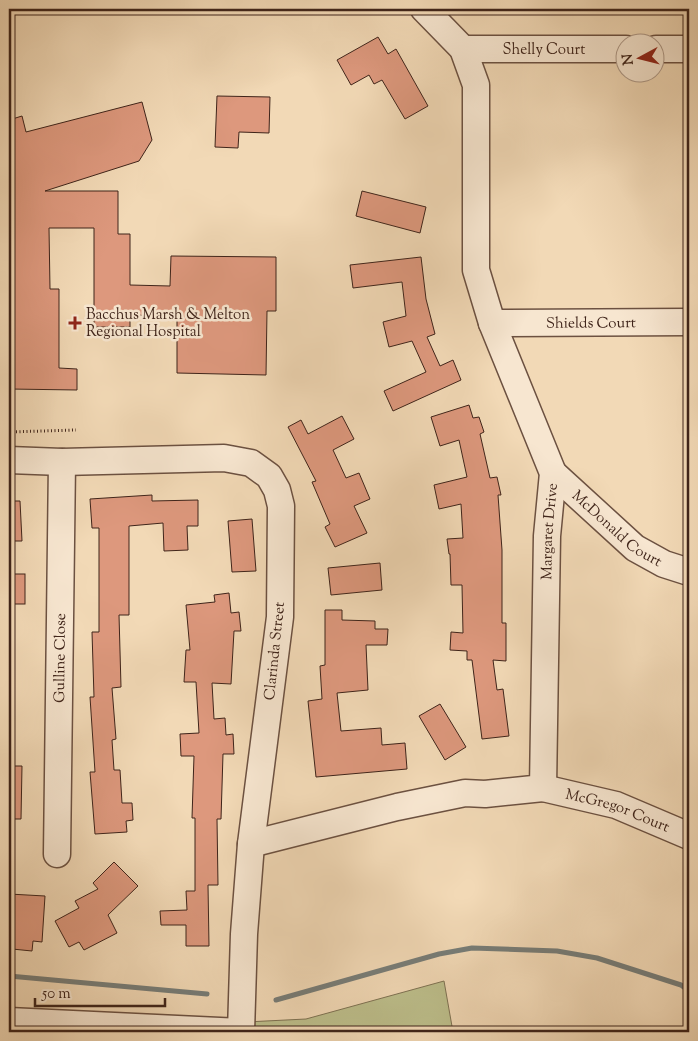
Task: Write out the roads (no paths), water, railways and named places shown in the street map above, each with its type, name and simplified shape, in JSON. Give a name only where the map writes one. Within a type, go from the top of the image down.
[{"type":"street","name":"Margaret Drive","points":[[424,9],[463,49],[476,85],[476,270],[492,323],[553,473],[547,536],[543,788]]},
{"type":"street","name":"Shelly Court","points":[[463,49],[616,49]]},
{"type":"street","points":[[666,49],[689,49]]},
{"type":"street","name":"Shields Court","points":[[492,323],[689,322]]},
{"type":"street","name":"Clarinda Street","points":[[9,460],[62,462],[224,458],[251,463],[269,476],[277,490],[281,506],[280,618],[251,844],[244,934],[241,1032]]},
{"type":"street","name":"Gulline Close","points":[[57,854],[62,462]]},
{"type":"street","name":"McDonald Court","points":[[553,473],[635,548],[664,564],[689,572]]},
{"type":"street","points":[[251,844],[465,793],[485,794],[543,788]]},
{"type":"street","name":"McGregor Court","points":[[543,788],[616,806],[689,836]]},
{"type":"street","points":[[9,1021],[241,1032]]},
{"type":"waterway","points":[[276,1000],[439,954],[472,948],[557,951],[597,958],[681,985],[689,991]]},
{"type":"waterway","points":[[9,976],[207,994]]},
{"type":"place","name":"Bacchus Marsh & Melton Regional Hospital","points":[[75,323]]}]
